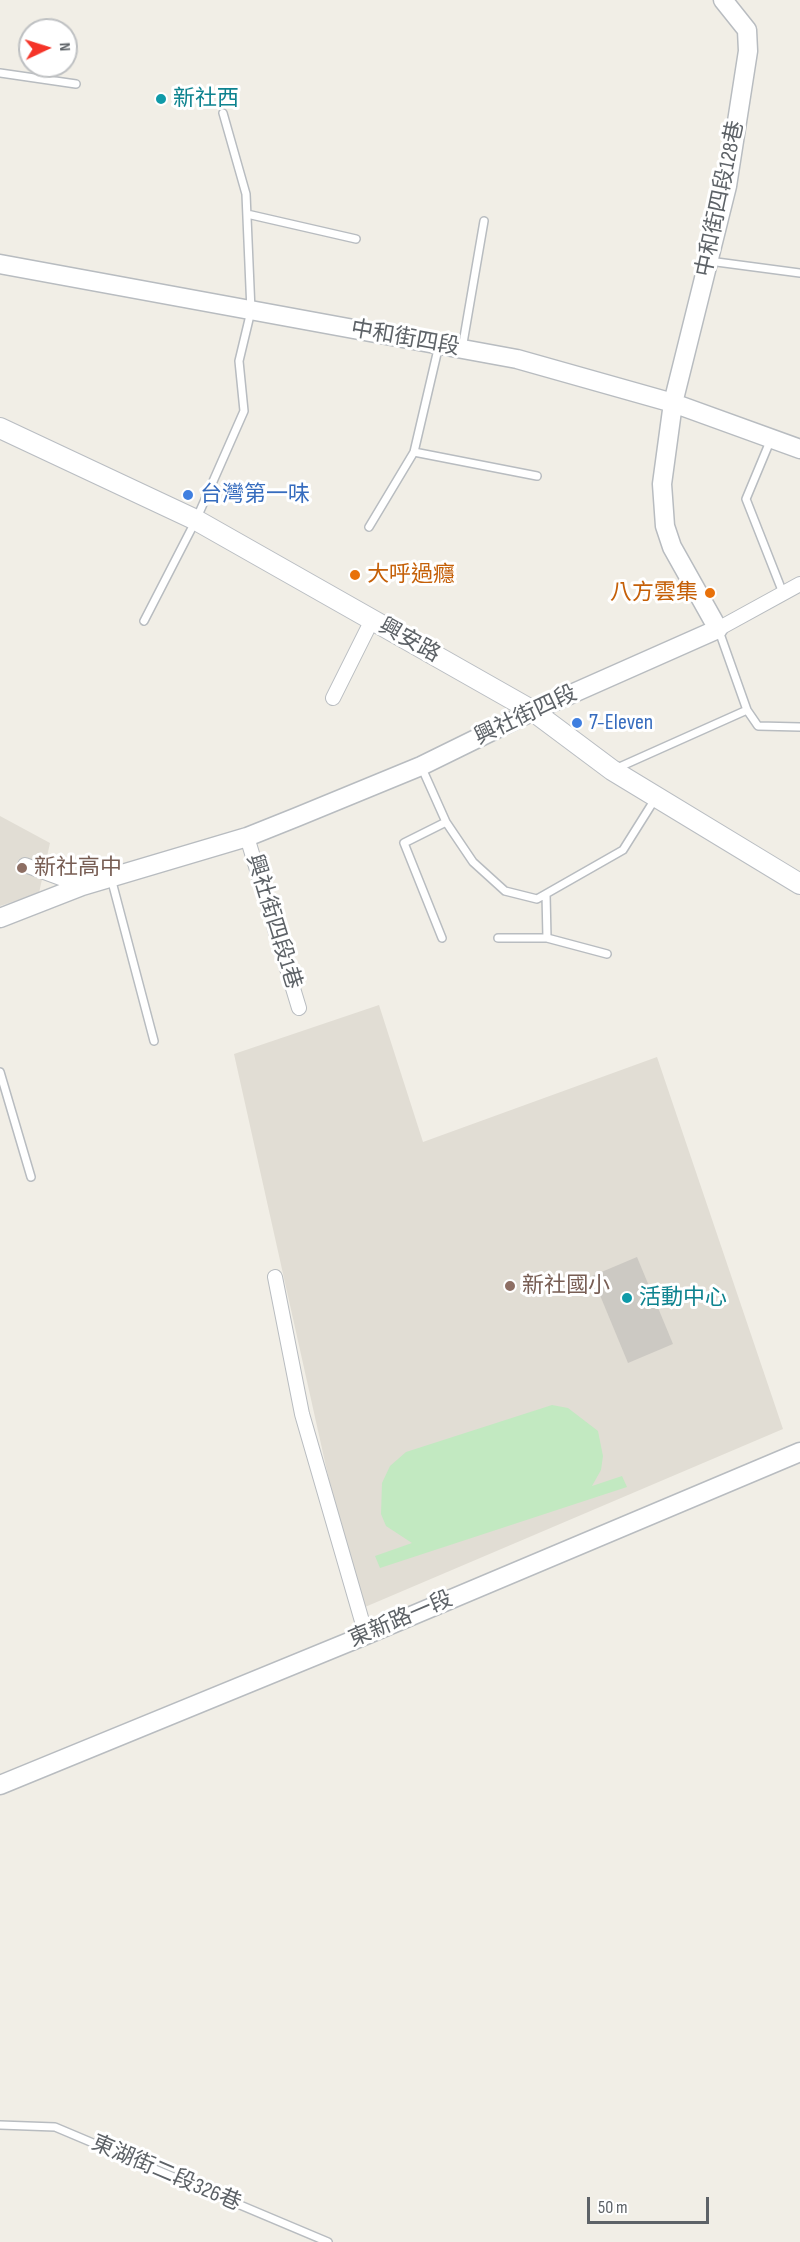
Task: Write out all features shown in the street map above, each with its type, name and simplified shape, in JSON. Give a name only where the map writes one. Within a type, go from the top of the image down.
[{"type":"main road","name":"興安路","points":[[0,428],[196,520],[533,711],[612,770],[800,884]]},
{"type":"street","name":"中和街四段128巷","points":[[718,629],[672,547],[665,526],[662,484],[674,404],[727,186],[748,51],[747,30],[723,0]]},
{"type":"street","name":"中和街四段","points":[[0,264],[517,359],[674,404],[800,449]]},
{"type":"street","name":"興社街四段","points":[[0,918],[82,885],[247,837],[421,766],[533,711],[718,629],[800,584]]},
{"type":"street","points":[[333,698],[372,620]]},
{"type":"street","name":"興社街四段1巷","points":[[247,837],[299,1008]]},
{"type":"street","points":[[25,865],[82,885]]},
{"type":"street","points":[[275,1276],[302,1414],[366,1635]]},
{"type":"street","name":"東新路一段","points":[[0,1785],[799,1454]]},
{"type":"lane","points":[[0,73],[76,84]]},
{"type":"lane","points":[[144,621],[196,520],[244,411],[239,361],[250,311],[246,195],[223,113]]},
{"type":"lane","points":[[247,214],[356,239]]},
{"type":"lane","points":[[462,349],[484,221]]},
{"type":"lane","points":[[709,261],[800,273]]},
{"type":"lane","points":[[369,527],[414,452],[439,345]]},
{"type":"lane","points":[[771,439],[747,499],[783,593]]},
{"type":"lane","points":[[414,452],[537,476]]},
{"type":"lane","points":[[718,629],[747,710],[758,726],[800,727]]},
{"type":"lane","points":[[612,770],[747,710]]},
{"type":"lane","points":[[421,766],[446,822],[473,862],[505,891],[537,899],[623,850],[656,797]]},
{"type":"lane","points":[[442,938],[404,843],[446,822]]},
{"type":"lane","points":[[111,878],[154,1041]]},
{"type":"lane","points":[[546,894],[547,938]]},
{"type":"lane","points":[[498,938],[547,938],[607,954]]},
{"type":"lane","points":[[0,1072],[31,1177]]},
{"type":"lane","name":"東湖街二段326巷","points":[[0,2125],[55,2127],[328,2242]]},
{"type":"shaded area","name":"新社高中","points":[[0,816],[50,843],[39,893],[0,906]]},
{"type":"shaded area","name":"新社國小","points":[[379,1005],[423,1142],[657,1057],[783,1429],[358,1610],[234,1054]]},
{"type":"green space","points":[[552,1405],[568,1408],[598,1431],[603,1456],[601,1470],[592,1486],[622,1476],[627,1487],[380,1568],[375,1556],[412,1543],[386,1526],[381,1514],[382,1483],[390,1466],[406,1452]]},
{"type":"building","name":"活動中心","points":[[637,1257],[673,1344],[628,1363],[592,1276]]},
{"type":"place","name":"新社西","points":[[161,99]]},
{"type":"place","name":"台灣第一味","points":[[188,495]]},
{"type":"place","name":"大呼過癮","points":[[355,575]]},
{"type":"place","name":"八方雲集","points":[[710,593]]},
{"type":"place","name":"7-Eleven","points":[[577,723]]},
{"type":"place","name":"新社高中","points":[[22,868]]},
{"type":"place","name":"新社國小","points":[[510,1286]]},
{"type":"place","name":"活動中心","points":[[627,1298]]}]
